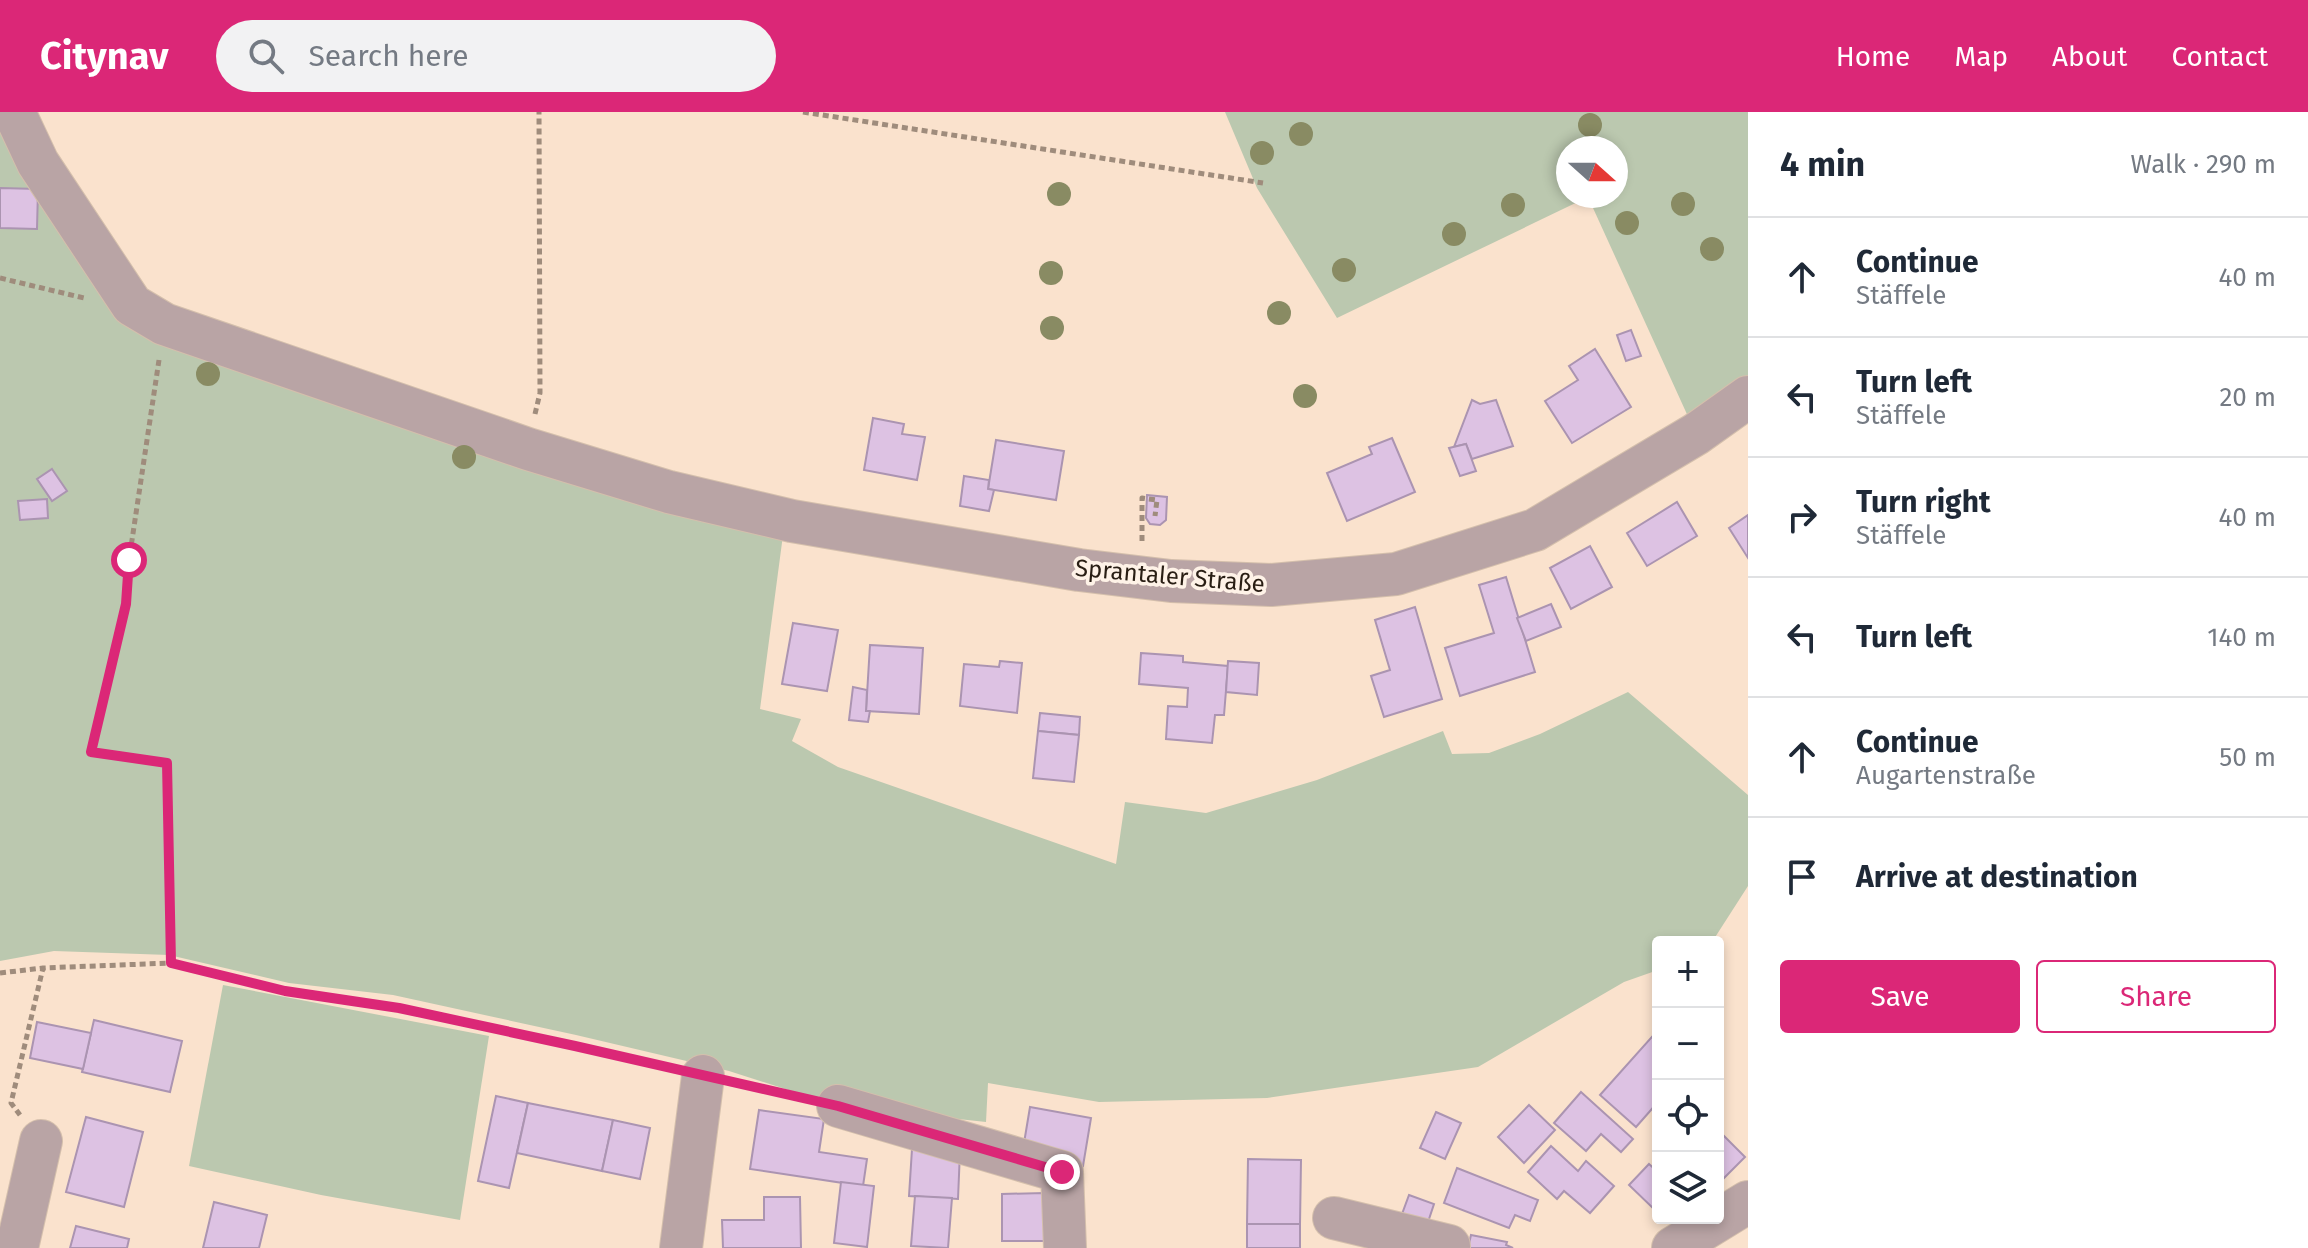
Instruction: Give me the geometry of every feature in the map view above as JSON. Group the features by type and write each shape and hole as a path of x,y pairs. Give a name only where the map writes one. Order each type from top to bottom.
{"street":[{"path":"14,112 38,163 148,315"},
{"name":"Sprantaler Straße","path":"148,315 528,449 669,492 792,521 948,549 1171,581 1271,585 1396,574 1535,530 1696,434 1748,397"},
{"path":"681,1248 703,1076"},
{"path":"838,1106 1062,1172 1065,1248"},
{"path":"17,1248 41,1141"},
{"path":"1677,1247 1748,1202"},
{"path":"1334,1218 1449,1248"}],"path":[{"path":"528,449 540,393 539,112"},
{"path":"803,112 1263,183"},
{"path":"0,278 148,315 126,604 91,752 167,763 171,963"},
{"path":"1141,525 1142,498 1157,500 1155,516"},
{"path":"0,973 43,968 171,963 285,991 399,1008 838,1106"},
{"path":"41,1141 11,1103 43,968"}],"green space":[{"path":"0,112 56,174 143,288 175,311 783,535 760,709 801,719 792,741 838,767 1116,864 1125,802 1206,813 1317,780 1443,731 1452,754 1489,753 1540,734 1628,692 1748,795 1748,886 1716,936 1652,936 1652,972 1624,982 1478,1067 1267,1098 1099,1102 988,1083 986,1122 838,1106 729,1071 576,1035 393,995 289,983 169,955 54,951 0,961"},
{"path":"1225,112 1748,112 1748,397 1696,434 1593,208 1628,208 1628,136 1556,136 1556,208 1565,208 1337,318 1257,188"},
{"path":"223,985 489,1036 460,1220 321,1195 189,1166"}],"building":[{"path":"0,188 38,189 37,229 0,228"},
{"path":"1631,330 1641,356 1626,361 1617,335"},
{"path":"1595,349 1631,407 1572,443 1545,401 1578,380 1569,366"},
{"path":"1472,400 1480,404 1496,400 1513,446 1472,459 1466,444 1454,447"},
{"path":"873,418 904,424 902,434 925,437 917,480 864,470"},
{"path":"1392,438 1415,492 1347,521 1327,473 1372,454 1369,447"},
{"path":"996,440 1064,451 1056,500 988,489"},
{"path":"1466,444 1476,471 1460,476 1449,448"},
{"path":"52,469 67,491 52,501 37,479"},
{"path":"964,476 989,480 988,489 994,490 989,511 960,506"},
{"path":"1147,495 1167,497 1166,520 1160,525 1150,524 1146,518"},
{"path":"47,499 48,518 20,520 18,501"},
{"path":"1677,502 1697,536 1647,566 1627,533"},
{"path":"1748,515 1748,558 1729,528"},
{"path":"1590,546 1612,587 1571,609 1550,568"},
{"path":"1506,577 1535,672 1460,696 1445,648 1494,633 1479,585"},
{"path":"1551,604 1561,627 1526,641 1517,618"},
{"path":"1415,607 1442,699 1384,717 1371,676 1390,670 1375,620"},
{"path":"793,623 838,630 827,691 782,684"},
{"path":"870,645 923,648 919,714 866,711"},
{"path":"1141,653 1183,656 1183,662 1228,666 1224,715 1215,715 1212,743 1166,739 1168,706 1187,707 1188,688 1139,684"},
{"path":"1000,661 1022,663 1017,713 960,706 964,664 999,667"},
{"path":"1228,661 1259,663 1257,695 1226,692"},
{"path":"853,687 867,690 868,722 849,720"},
{"path":"1040,713 1080,717 1079,735 1038,731"},
{"path":"1038,731 1079,735 1074,782 1033,778"},
{"path":"94,1020 182,1041 170,1092 82,1072"},
{"path":"37,1022 91,1033 83,1069 30,1058"},
{"path":"1652,1037 1652,1109 1636,1127 1600,1095"},
{"path":"1581,1092 1633,1139 1621,1152 1601,1134 1586,1151 1554,1123"},
{"path":"496,1096 528,1103 509,1188 478,1181"},
{"path":"528,1103 613,1120 602,1171 517,1153"},
{"path":"1529,1105 1555,1130 1524,1163 1498,1137"},
{"path":"1030,1107 1091,1118 1083,1166 1022,1155"},
{"path":"759,1110 824,1119 819,1152 867,1159 863,1186 750,1169"},
{"path":"1436,1112 1461,1123 1445,1159 1420,1148"},
{"path":"86,1117 143,1132 124,1207 66,1192"},
{"path":"613,1120 650,1128 640,1179 602,1171"},
{"path":"1724,1136 1745,1157 1724,1178"},
{"path":"1551,1146 1578,1171 1586,1161 1614,1186 1590,1213 1564,1191 1557,1199 1528,1172"},
{"path":"912,1149 960,1151 958,1199 909,1196"},
{"path":"1248,1159 1301,1160 1300,1224 1247,1224"},
{"path":"1649,1164 1652,1167 1652,1207 1629,1185"},
{"path":"1457,1168 1538,1200 1530,1221 1515,1215 1509,1228 1444,1203"},
{"path":"841,1182 874,1186 867,1247 834,1243"},
{"path":"1044,1193 1045,1241 1002,1241 1002,1194"},
{"path":"1409,1195 1434,1204 1424,1234 1398,1225"},
{"path":"915,1196 952,1198 948,1248 911,1246"},
{"path":"764,1197 800,1197 801,1248 723,1248 722,1220 764,1220"},
{"path":"214,1202 267,1215 259,1248 203,1248"},
{"path":"1247,1224 1300,1224 1300,1248 1247,1248"},
{"path":"76,1226 129,1239 127,1248 70,1248"},
{"path":"1471,1235 1507,1242 1506,1245 1513,1248 1468,1248"}],"route":[{"path":"129,560 126,604 91,752 167,763 171,963 285,991 399,1008 838,1106 1062,1172"}]}
